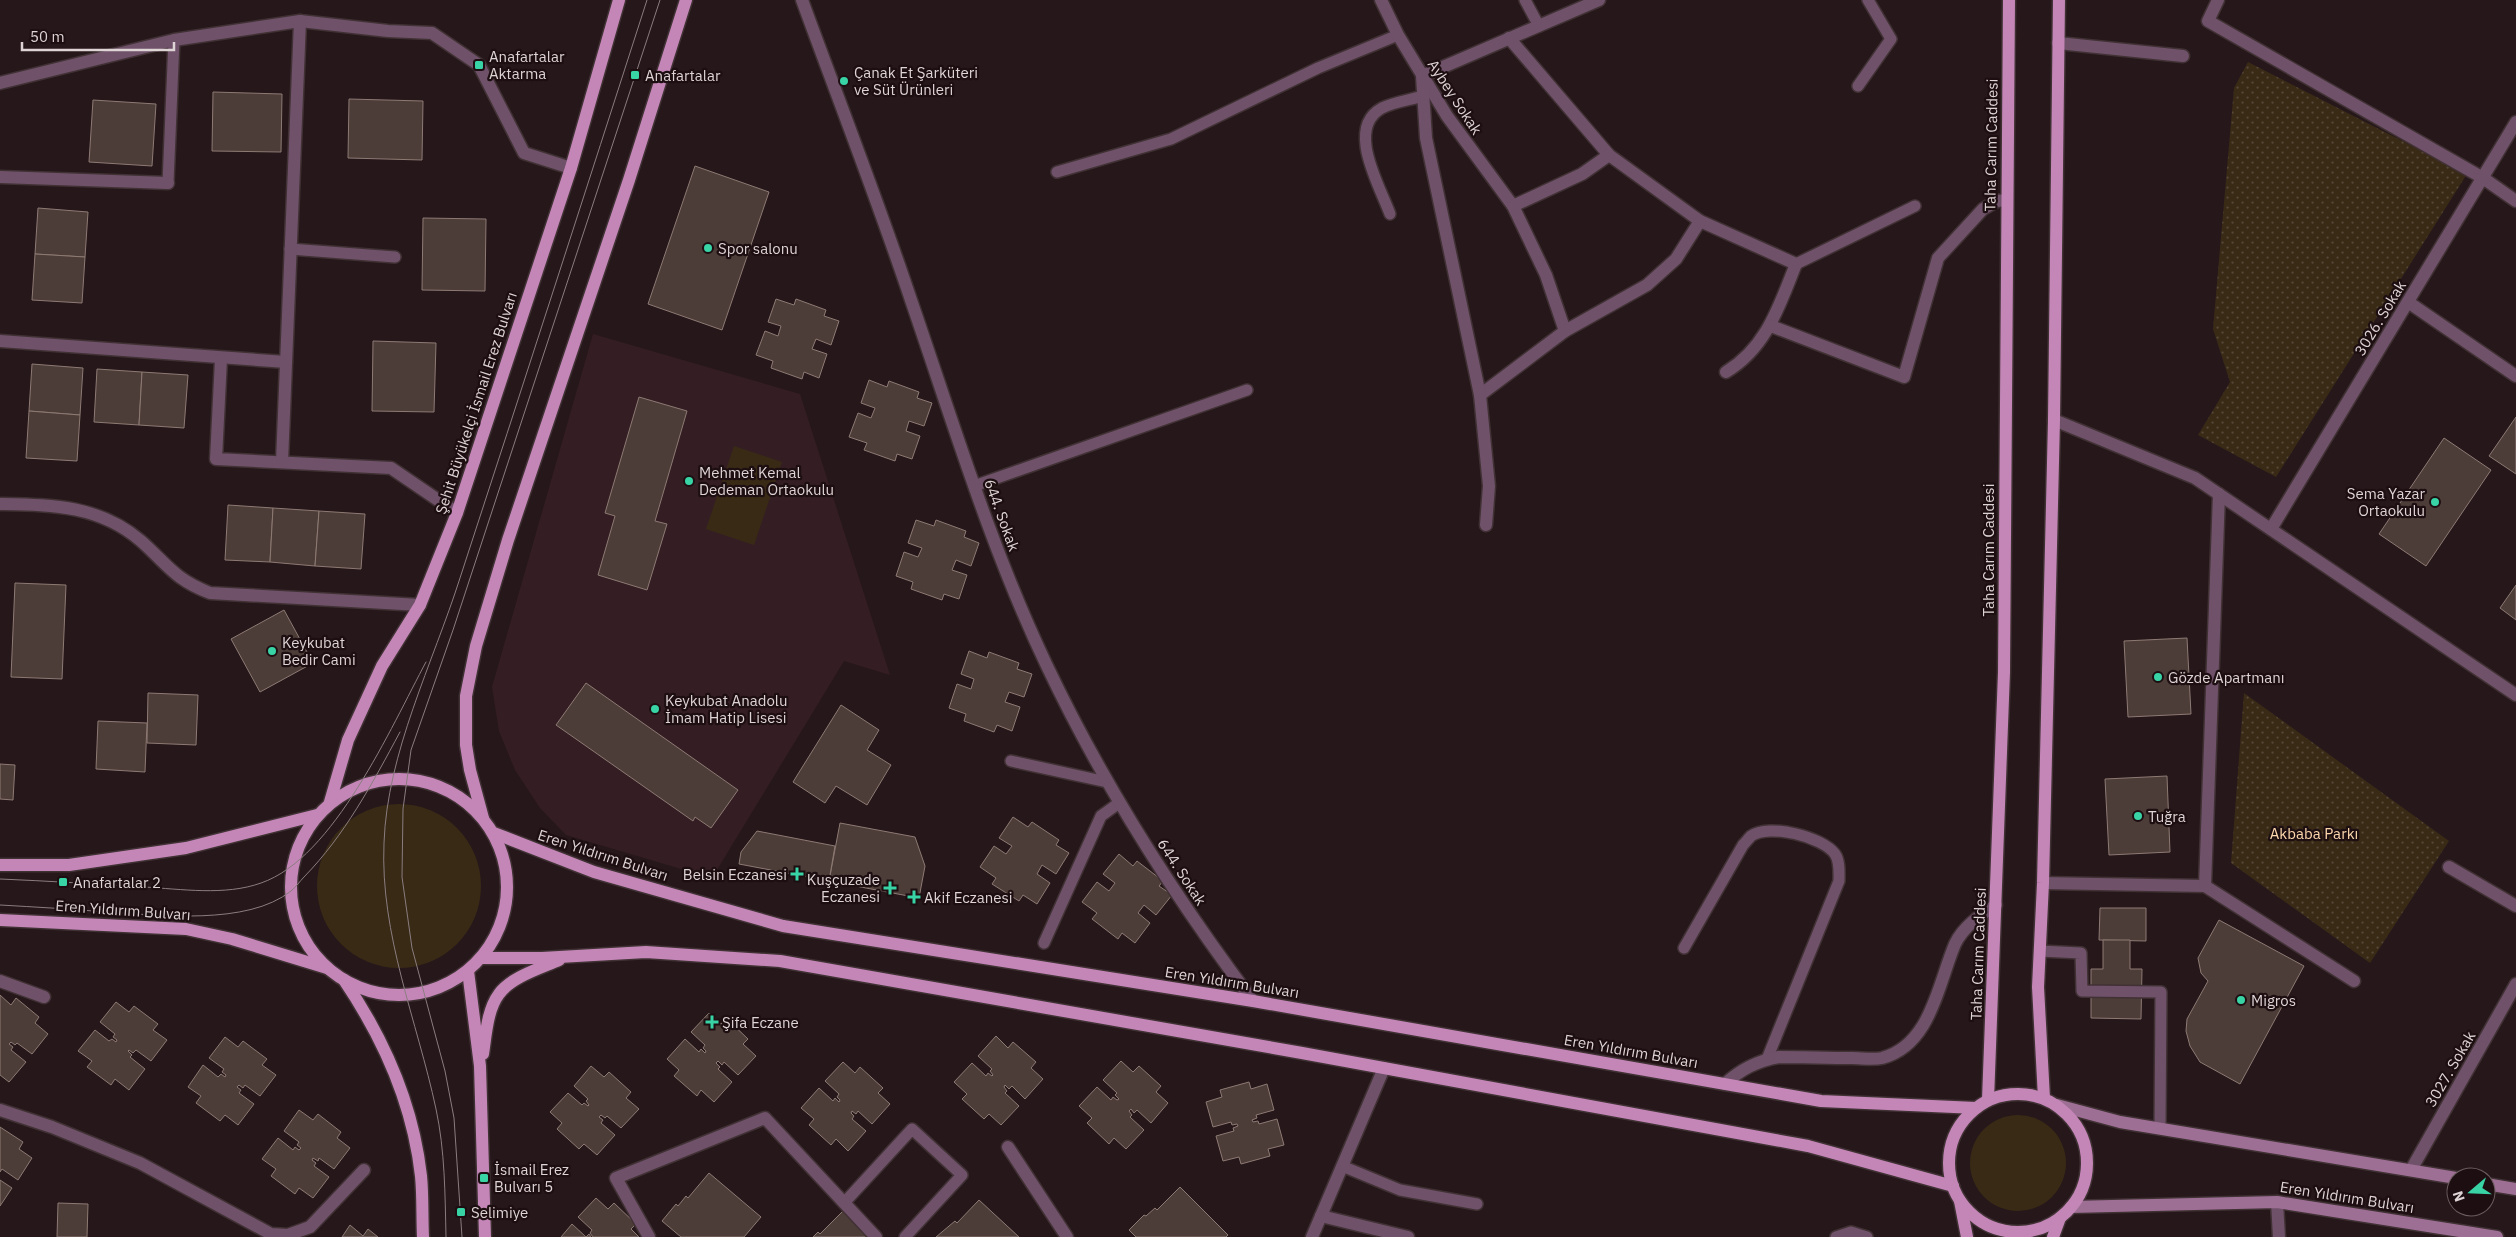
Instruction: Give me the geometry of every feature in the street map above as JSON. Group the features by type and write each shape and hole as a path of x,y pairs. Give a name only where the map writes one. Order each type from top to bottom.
{"main road":[{"name":"Şehit Büyükelçi İsmail Erez Bulvarı","path":"330,802 348,740 382,666 420,605 457,513 570,168 619,0"},
{"path":"483,818 470,770 465,720 466,696 476,646 496,575 626,190 686,0"},
{"name":"Taha Carım Caddesi","path":"1988,1100 2004,672 2009,0"},
{"path":"2044,1098 2038,987 2043,883 2054,420 2059,0"},
{"path":"420,779 455,793 483,818 494,833 502,850 508,888 501,925 482,958 468,971 435,990 398,996 379,994 344,980 328,969 304,940 297,922 291,891 292,866 306,830 330,802 363,783 375,780 420,779"},
{"path":"0,865 70,865 186,848 317,815"},
{"name":"Eren Yıldırım Bulvarı","path":"494,833 594,872 783,926 1253,1001 1821,1101 1976,1108"},
{"name":"Eren Yıldırım Bulvarı","path":"0,920 186,929 280,953 328,969"},
{"path":"482,958 646,952 780,961 1384,1068 1808,1146 1953,1186"},
{"path":"480,1066 491,1011 499,993 512,982 569,955"},
{"path":"468,971 480,1066 485,1237"},
{"path":"344,980 379,1037 404,1099 421,1178 423,1237"},
{"path":"1959,1199 1979,1220 2006,1231 2035,1230 2060,1218 2071,1208 2085,1182 2086,1154 2077,1126 2057,1105 2044,1098 2016,1093 1988,1100 1976,1108 1957,1130 1952,1143 1950,1172 1953,1186 1959,1199 1967,1237"},
{"path":"2053,1237 2060,1218"}],"street":[{"name":"644. Sokak","path":"802,0 906,286 999,555 1047,666 1119,803 1176,894 1253,1001"},
{"name":"Aybey Sokak","path":"1381,0 1398,36 1422,76 1473,154 1513,206 1546,275 1565,331"},
{"path":"1486,525 1489,486 1480,395 1426,138 1422,76 1599,0"},
{"path":"2218,0 2208,21 2483,178 2516,201"},
{"path":"0,83 174,40 300,21 388,31 432,33 479,65 524,153 570,168"},
{"path":"282,462 300,21"},
{"path":"1509,38 1609,156 1700,221 1796,264 1771,326 1749,355 1726,372"},
{"path":"2058,43 2183,56"},
{"name":"3026. Sokak","path":"2272,530 2516,122"},
{"path":"1513,206 1582,174 1609,156"},
{"path":"0,177 168,182"},
{"path":"1771,326 1904,377 1938,258 1983,209 1997,201 2007,200"},
{"path":"1480,395 1565,331 1647,285 1676,258 1700,221"},
{"path":"2408,302 2516,376"},
{"path":"0,341 221,359 286,362"},
{"path":"221,359 216,459 391,468 457,513"},
{"path":"2054,420 2195,478 2516,695"},
{"path":"2205,886 2219,494"},
{"path":"0,504 58,505 104,517 131,532 179,578 210,594 420,605"},
{"path":"2449,867 2516,906"},
{"path":"2043,883 2205,886 2354,981"},
{"path":"1725,1084 1744,1069 1767,1059 1779,1057 1880,1059 1903,1048 1919,1031 1934,1004 1955,944 1962,933 1977,918 1996,905"},
{"path":"0,981 44,997"},
{"name":"3027. Sokak","path":"2411,1170 2516,984"},
{"path":"1312,1237 1384,1068"},
{"path":"2057,1105 2120,1122 2446,1176"},
{"path":"0,1110 52,1127 140,1163 183,1184 264,1234 288,1235 310,1226 364,1170"},
{"path":"649,1237 616,1178 765,1118 876,1237"},
{"path":"1008,1148 1067,1237"},
{"path":"2496,1186 2516,1189"},
{"path":"2277,1202 2279,1237"},
{"name":"Eren Yıldırım Bulvarı","path":"2071,1208 2277,1202 2497,1237"},
{"path":"1321,1216 1408,1237"}],"lane":[{"path":"1525,0 1539,26"},
{"path":"1858,86 1891,39 1868,0"},
{"path":"1057,172 1170,139 1318,68 1398,36"},
{"path":"168,182 174,40"},
{"path":"1390,214 1365,146 1364,132 1371,118 1383,108 1423,96"},
{"path":"1796,264 1915,206"},
{"path":"290,249 395,257"},
{"path":"974,486 1247,390"},
{"path":"1011,761 1107,782"},
{"path":"1044,943 1101,816 1119,803"},
{"path":"1684,948 1743,845 1752,836 1761,832 1795,834 1829,847 1837,856 1839,881 1767,1059"},
{"path":"2040,951 2080,952 2082,991 2161,992 2160,1128"},
{"path":"844,1203 912,1129 962,1175 905,1237"},
{"path":"1342,1166 1400,1190 1477,1204"},
{"path":"1836,1237 1851,1232 1867,1237"}],"shaded area":[{"path":"593,334 800,394 890,675 844,661 712,878 566,835 540,808 515,770 499,731 492,687"}],"green space":[{"path":"2248,62 2467,174 2276,477 2198,435 2230,382 2213,329 2234,88"},
{"path":"734,446 782,462 754,545 706,529"},
{"name":"Akbaba Parkı","path":"2244,693 2449,841 2370,963 2231,863"},
{"path":"407,804 423,807 438,813 463,834 472,847 478,862 481,886 480,902 472,925 451,950 438,959 423,965 391,968 375,965 360,959 335,938 326,925 320,910 317,878 320,862 326,847 347,822 360,813 375,807"},
{"path":"2018,1115 2036,1119 2052,1129 2062,1145 2066,1163 2062,1181 2052,1197 2036,1207 2018,1211 2000,1207 1984,1197 1974,1181 1970,1163 1974,1145 1984,1129 2000,1119"}],"building":[{"path":"213,92 282,94 281,152 212,151"},
{"path":"349,99 423,101 422,160 348,158"},
{"path":"93,100 156,104 152,166 89,162"},
{"name":"Spor salonu","path":"695,166 769,192 722,330 648,304"},
{"path":"38,208 88,212 85,257 35,254"},
{"path":"423,218 486,219 485,291 422,290"},
{"path":"35,254 85,257 82,303 32,300"},
{"path":"776,299 794,305 796,299 826,310 824,316 839,321 831,345 816,339 812,349 827,354 819,378 804,372 802,379 771,368 773,361 756,355 765,331 778,336 781,326 768,322"},
{"path":"373,341 436,343 434,412 372,411"},
{"path":"32,364 83,368 80,415 29,411"},
{"path":"97,369 142,372 139,425 94,422"},
{"path":"142,372 188,375 184,428 139,425"},
{"path":"869,380 887,387 889,381 919,392 917,398 932,403 924,426 909,421 906,431 920,436 912,459 897,454 895,461 864,450 867,443 849,437 858,413 871,418 875,408 861,403"},
{"path":"639,397 687,411 655,521 667,524 647,590 598,575 615,516 605,513"},
{"path":"29,411 80,415 77,461 26,458"},
{"path":"2516,417 2516,474 2489,456"},
{"name":"Sema Yazar Ortaokulu","path":"2444,438 2491,470 2426,566 2379,534"},
{"path":"228,505 273,508 270,562 225,560"},
{"path":"273,508 319,511 315,566 270,562"},
{"path":"319,511 365,514 361,569 315,566"},
{"path":"916,520 934,526 936,520 966,531 964,537 979,543 971,566 956,560 952,570 967,575 959,599 944,594 942,600 911,589 913,582 896,576 904,552 918,557 922,548 908,543"},
{"path":"15,583 66,585 62,679 11,677"},
{"path":"2516,585 2516,620 2500,608"},
{"name":"Keykubat Bedir Cami","path":"284,610 313,663 260,692 231,639"},
{"name":"Gözde Apartmanı","path":"2187,638 2191,714 2128,717 2124,641"},
{"path":"969,651 987,658 989,652 1019,663 1017,669 1032,674 1024,697 1009,692 1005,702 1020,707 1012,731 997,725 994,732 964,721 966,714 949,708 957,684 971,689 974,679 961,674"},
{"path":"586,683 738,790 711,828 695,817 693,821 556,725"},
{"path":"148,693 198,695 196,745 147,743"},
{"path":"841,705 879,730 867,750 891,765 867,805 836,786 825,803 793,782"},
{"path":"98,721 147,723 145,772 96,769"},
{"path":"0,764 15,765 13,800 0,799"},
{"name":"Tuğra","path":"2167,776 2170,852 2109,855 2105,779"},
{"path":"1013,817 1028,827 1032,822 1059,840 1056,845 1069,853 1056,874 1042,865 1037,874 1050,883 1037,904 1023,895 1019,901 992,884 996,878 980,867 994,846 1006,854 1012,846 999,838"},
{"path":"840,823 915,837 925,866 919,898 829,881"},
{"path":"757,831 835,846 829,881 739,864 741,852"},
{"path":"1119,854 1133,866 1137,861 1163,881 1159,886 1172,895 1156,915 1144,905 1138,913 1150,923 1135,943 1122,933 1118,939 1092,919 1097,913 1082,902 1097,882 1109,891 1115,883 1103,874"},
{"path":"2100,908 2146,908 2146,941 2099,940"},
{"name":"Migros","path":"2219,920 2304,966 2240,1084 2200,1062 2190,1046 2186,1031 2187,1019 2208,981 2201,973 2198,958"},
{"path":"2103,940 2130,940 2130,969 2142,969 2141,1019 2091,1018 2091,969 2103,969"},
{"path":"0,995 11,1005 16,998 39,1017 35,1023 48,1034 32,1054 17,1043 15,1045 11,1042 9,1044 13,1047 11,1050 26,1062 9,1082 0,1075"},
{"path":"116,1002 129,1012 134,1006 158,1024 153,1030 167,1040 151,1061 136,1050 133,1053 128,1051 132,1055 130,1057 145,1069 129,1090 115,1079 111,1085 87,1067 92,1061 78,1051 95,1030 109,1041 112,1039 116,1042 117,1040 113,1037 115,1034 100,1022"},
{"path":"709,1013 721,1024 726,1018 748,1039 743,1044 756,1056 738,1075 724,1062 722,1065 718,1061 716,1063 720,1067 718,1069 732,1082 714,1102 701,1090 697,1096 674,1076 679,1070 667,1059 685,1039 699,1052 701,1049 705,1053 706,1051 703,1048 705,1045 691,1032"},
{"path":"996,1036 1008,1048 1013,1042 1036,1062 1031,1068 1043,1079 1025,1099 1012,1086 1009,1089 1005,1085 1004,1087 1007,1091 1005,1093 1019,1106 1001,1125 989,1114 984,1119 962,1099 967,1094 954,1082 972,1063 986,1076 988,1073 993,1075 990,1071 992,1069 978,1056"},
{"path":"225,1037 238,1047 243,1041 267,1059 262,1065 276,1075 260,1096 245,1085 243,1088 239,1085 237,1087 241,1090 239,1093 254,1104 238,1125 225,1115 220,1121 196,1103 201,1096 188,1087 203,1065 218,1077 221,1074 225,1077 226,1075 222,1072 224,1069 209,1058"},
{"path":"1121,1061 1133,1072 1139,1066 1161,1086 1156,1092 1168,1103 1151,1123 1137,1110 1134,1113 1131,1109 1129,1111 1132,1115 1130,1117 1144,1130 1126,1149 1114,1138 1109,1144 1087,1123 1092,1118 1079,1106 1097,1087 1111,1100 1113,1097 1117,1100 1119,1099 1115,1095 1117,1093 1103,1080"},
{"path":"843,1062 855,1073 860,1067 883,1088 878,1093 890,1104 872,1124 858,1111 856,1114 852,1111 851,1113 854,1116 852,1119 866,1131 848,1151 836,1139 831,1145 809,1125 814,1119 801,1108 819,1088 833,1101 835,1098 839,1102 840,1100 837,1097 839,1094 825,1081"},
{"path":"591,1066 604,1077 609,1072 631,1092 626,1098 639,1109 621,1128 607,1116 605,1118 601,1115 599,1117 603,1120 601,1123 615,1135 597,1155 584,1144 579,1149 557,1129 562,1123 550,1112 568,1093 582,1105 584,1103 589,1105 586,1101 588,1099 574,1086"},
{"path":"1249,1082 1251,1089 1267,1084 1274,1110 1256,1115 1257,1118 1252,1120 1253,1122 1258,1121 1259,1124 1277,1119 1284,1145 1268,1149 1270,1156 1241,1164 1239,1157 1223,1161 1216,1136 1234,1131 1233,1128 1238,1126 1237,1124 1232,1125 1231,1122 1213,1127 1206,1102 1222,1097 1220,1090"},
{"path":"299,1110 313,1120 318,1114 341,1132 337,1138 350,1148 334,1169 319,1158 318,1161 313,1158 312,1160 316,1163 314,1166 329,1177 313,1198 299,1188 295,1194 271,1176 276,1169 262,1159 278,1138 293,1150 295,1147 299,1150 301,1148 297,1145 299,1142 284,1131"},
{"path":"0,1127 23,1142 19,1149 32,1158 18,1180 2,1169 0,1172"},
{"path":"709,1173 761,1217 744,1237 681,1237 662,1221 676,1204 678,1206 686,1196 688,1198"},
{"path":"0,1180 12,1188 0,1206"},
{"path":"1180,1187 1228,1235 1226,1237 1136,1237 1129,1230 1144,1215 1146,1216 1155,1208 1157,1210"},
{"path":"596,1198 608,1209 614,1203 636,1224 631,1229 639,1237 593,1237 590,1233 592,1230 578,1217"},
{"path":"979,1200 1019,1237 936,1237 955,1221 957,1223"},
{"path":"58,1203 88,1204 87,1237 57,1237"},
{"path":"843,1211 868,1237 813,1237 818,1232 820,1234"},
{"path":"572,1224 586,1237 561,1237"},
{"path":"350,1225 363,1236 368,1229 378,1237 342,1237"}],"tram line":[{"path":"446,1237 444,1173 439,1125 428,1076 401,977 388,911 384,877 387,809 402,742 460,578 647,0"},
{"path":"462,1237 454,1118 445,1071 412,948 402,877 403,809 411,750 453,630 660,0"},
{"path":"0,879 203,891 233,889 261,883 288,869 313,847 336,819 358,788 378,754 426,662"},
{"path":"0,905 151,915 202,916 227,914 273,902 293,889 332,844 368,790 400,732"}],"place":[{"name":"Anafartalar Aktarma","path":"479,65"},
{"name":"Anafartalar","path":"635,75"},
{"name":"Çanak Et Şarküteri ve Süt Ürünleri","path":"844,81"},
{"name":"Spor salonu","path":"708,248"},
{"name":"Mehmet Kemal Dedeman Ortaokulu","path":"689,481"},
{"name":"Sema Yazar Ortaokulu","path":"2435,502"},
{"name":"Keykubat Bedir Cami","path":"272,651"},
{"name":"Gözde Apartmanı","path":"2158,677"},
{"name":"Keykubat Anadolu İmam Hatip Lisesi","path":"655,709"},
{"name":"Tuğra","path":"2138,816"},
{"name":"Belsin Eczanesi","path":"797,874"},
{"name":"Anafartalar 2","path":"63,882"},
{"name":"Kuşçuzade Eczanesi","path":"890,888"},
{"name":"Akif Eczanesi","path":"914,897"},
{"name":"Migros","path":"2241,1000"},
{"name":"Şifa Eczane","path":"712,1022"},
{"name":"İsmail Erez Bulvarı 5","path":"484,1178"},
{"name":"Selimiye","path":"461,1212"}]}
